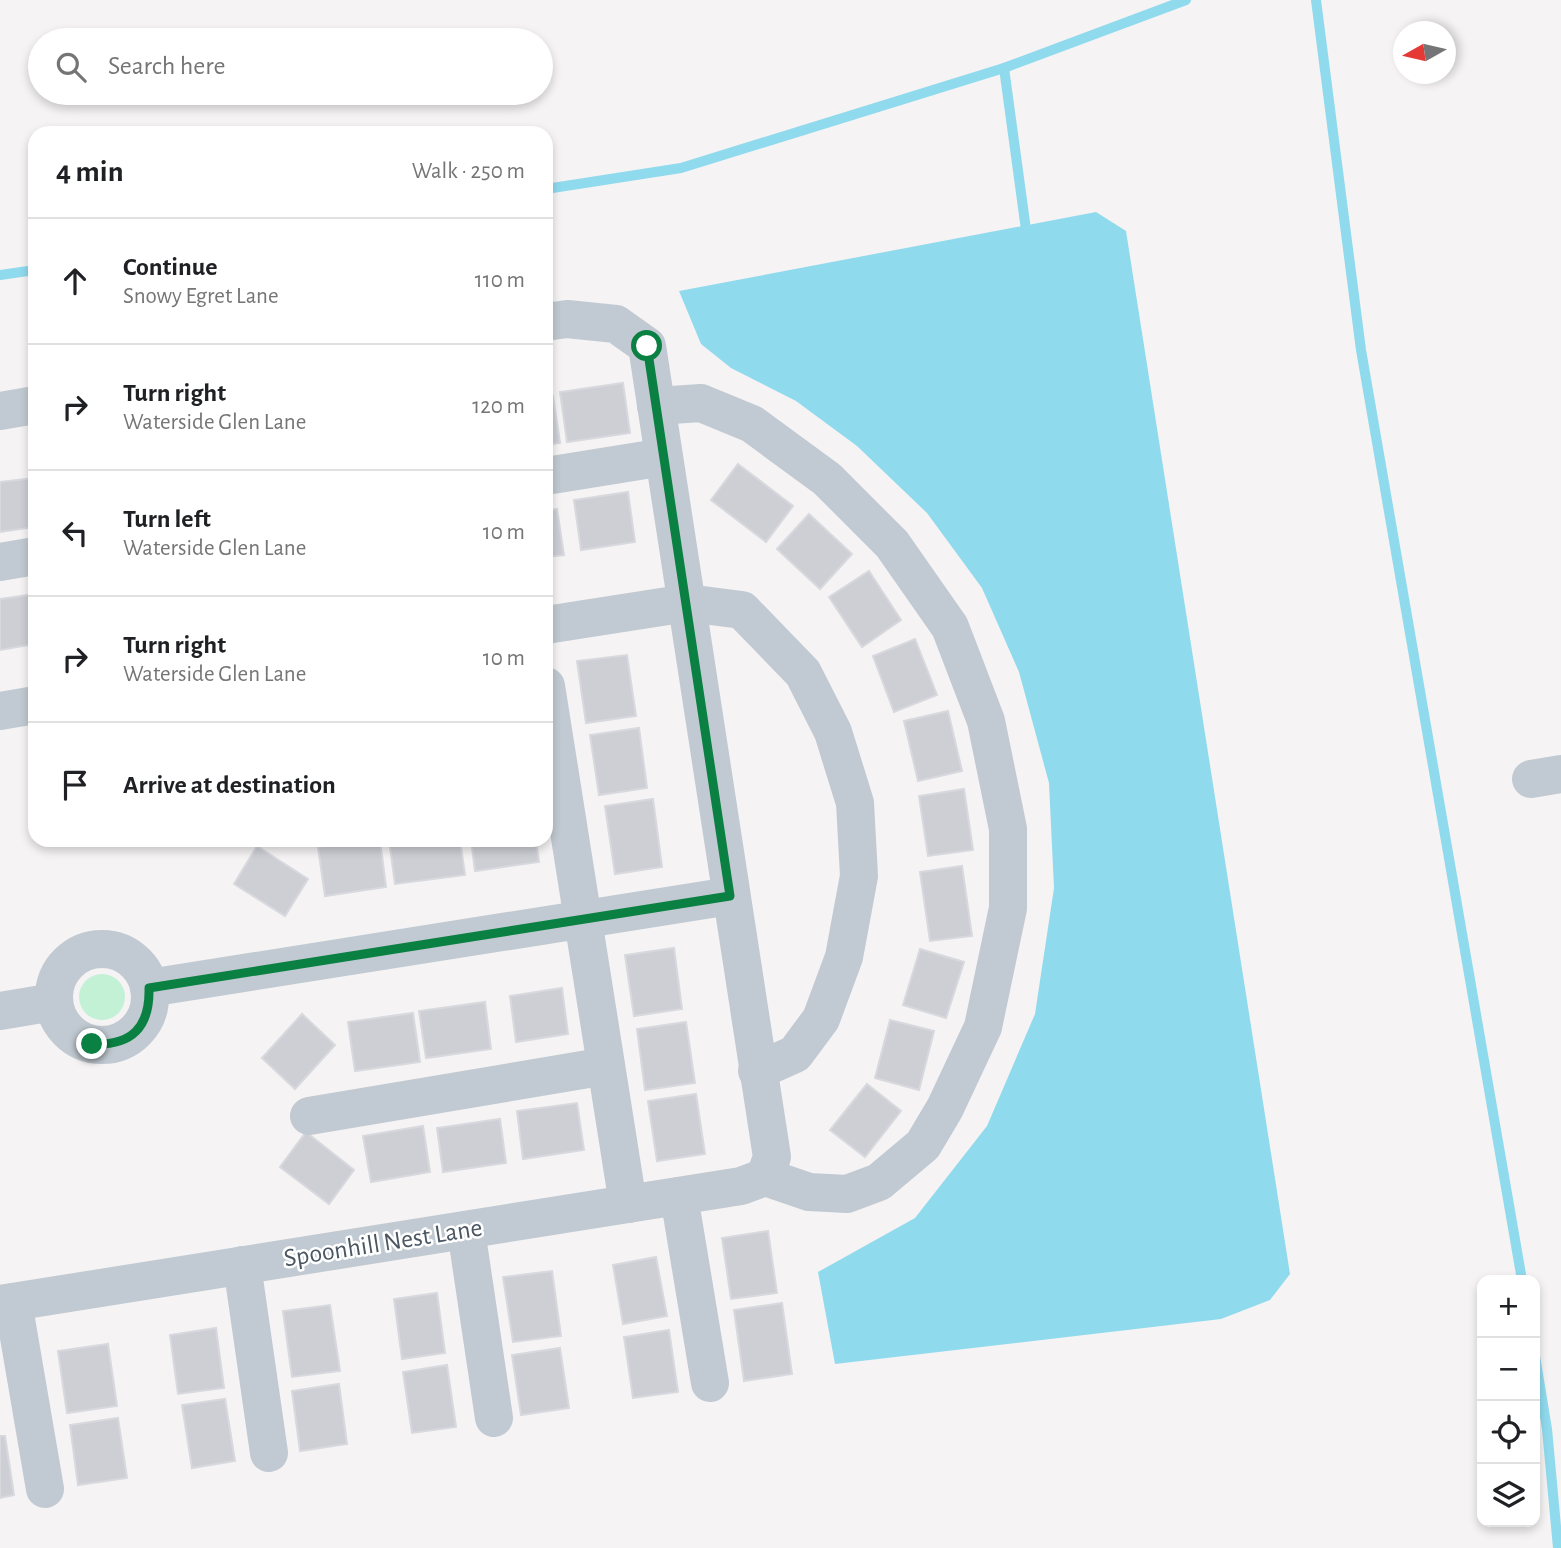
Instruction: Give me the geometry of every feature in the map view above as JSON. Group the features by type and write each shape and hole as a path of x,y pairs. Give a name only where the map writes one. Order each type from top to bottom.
{"street":[{"path":"553,321 567,319 616,324 647,346 656,406 687,603 730,896 772,1157 765,1177 809,1192 847,1194 879,1182 923,1145 946,1108 983,1027 1008,908 1007,829 986,721 950,627 892,544 827,480 752,424 701,403 656,406"},
{"path":"0,411 28,406"},
{"path":"553,475 664,457"},
{"path":"0,562 28,557"},
{"path":"553,624 687,603 742,610 803,673 833,732 855,803 859,876 844,957 821,1019 795,1054 757,1071"},
{"path":"0,711 28,706"},
{"path":"553,776 583,919 628,1204"},
{"path":"149,988 730,896"},
{"path":"106,948 121,952 136,962 149,988 150,1007 143,1023 135,1033 109,1045 82,1041 68,1032 57,1015 54,1002 57,980 63,968 75,956 88,950 106,948"},
{"path":"0,1011 54,1002"},
{"path":"309,1116 606,1066"},
{"name":"Spoonhill Nest Lane","path":"6,1303 741,1186 765,1177"},
{"path":"679,1196 710,1382"},
{"path":"466,1230 494,1419"},
{"path":"242,1265 269,1454"},
{"path":"6,1303 45,1489"}],"green space":[{"path":"102,974 118,981 125,997 118,1013 102,1020 86,1013 79,997 86,981"}],"water":[{"path":"1096,212 1126,231 1290,1274 1270,1300 1221,1319 835,1364 818,1272 915,1218 987,1126 1035,1014 1054,888 1049,783 1019,672 982,588 927,513 857,446 796,401 731,368 701,344 679,291"}],"building":[{"path":"623,383 630,433 567,442 560,392"},
{"path":"553,396 560,443 553,444"},
{"path":"738,464 793,506 766,542 711,500"},
{"path":"28,479 28,528 0,532 0,482"},
{"path":"628,492 635,542 581,550 574,500"},
{"path":"557,509 564,555 553,556 553,510"},
{"path":"809,514 852,554 820,589 777,549"},
{"path":"869,571 901,620 862,647 829,597"},
{"path":"28,595 28,645 0,650 0,599"},
{"path":"915,639 937,695 894,712 873,656"},
{"path":"627,655 636,716 586,723 577,661"},
{"path":"948,711 962,771 918,781 904,721"},
{"path":"639,728 647,788 599,795 590,735"},
{"path":"964,789 973,850 928,856 919,796"},
{"path":"653,799 662,867 615,874 605,806"},
{"path":"256,847 308,879 285,916 234,884"},
{"path":"318,847 381,847 386,887 325,896"},
{"path":"390,847 461,847 465,875 395,884"},
{"path":"472,847 537,847 539,862 475,871"},
{"path":"962,866 972,936 930,941 920,872"},
{"path":"674,948 682,1009 634,1016 625,955"},
{"path":"920,949 964,962 946,1018 903,1005"},
{"path":"562,988 568,1034 516,1042 510,996"},
{"path":"485,1002 491,1049 426,1058 419,1011"},
{"path":"413,1013 420,1062 355,1071 348,1022"},
{"path":"302,1014 335,1045 295,1089 262,1058"},
{"path":"890,1020 934,1031 919,1090 875,1078"},
{"path":"686,1022 695,1083 645,1090 637,1029"},
{"path":"867,1084 901,1111 865,1157 830,1130"},
{"path":"696,1094 705,1154 657,1161 648,1101"},
{"path":"577,1103 584,1150 523,1159 517,1111"},
{"path":"500,1119 506,1163 443,1172 437,1128"},
{"path":"423,1126 430,1172 371,1182 363,1136"},
{"path":"306,1132 354,1170 329,1204 280,1167"},
{"path":"768,1231 777,1293 731,1299 722,1238"},
{"path":"656,1257 667,1316 623,1324 613,1265"},
{"path":"552,1271 561,1336 513,1342 503,1277"},
{"path":"437,1293 445,1353 402,1359 394,1299"},
{"path":"782,1303 792,1374 744,1381 734,1310"},
{"path":"330,1305 340,1371 292,1377 283,1311"},
{"path":"216,1328 224,1388 178,1394 170,1335"},
{"path":"669,1330 678,1392 633,1398 624,1337"},
{"path":"108,1344 117,1406 67,1413 58,1351"},
{"path":"560,1348 569,1408 521,1415 512,1355"},
{"path":"447,1365 456,1427 412,1433 403,1372"},
{"path":"339,1384 347,1444 300,1451 292,1391"},
{"path":"225,1399 235,1461 192,1468 182,1405"},
{"path":"118,1418 127,1478 78,1485 70,1425"},
{"path":"0,1436 5,1436 14,1495 0,1498"}],"waterway":[{"path":"553,188 681,168 1004,68 1186,0"},
{"path":"1316,0 1361,350 1521,1275"},
{"path":"1004,68 1027,237"},
{"path":"0,275 28,271"},
{"path":"1540,1386 1547,1429 1558,1548"}],"route":[{"path":"92,1044 109,1045 135,1033 150,1007 149,988 730,896 647,346"}]}
